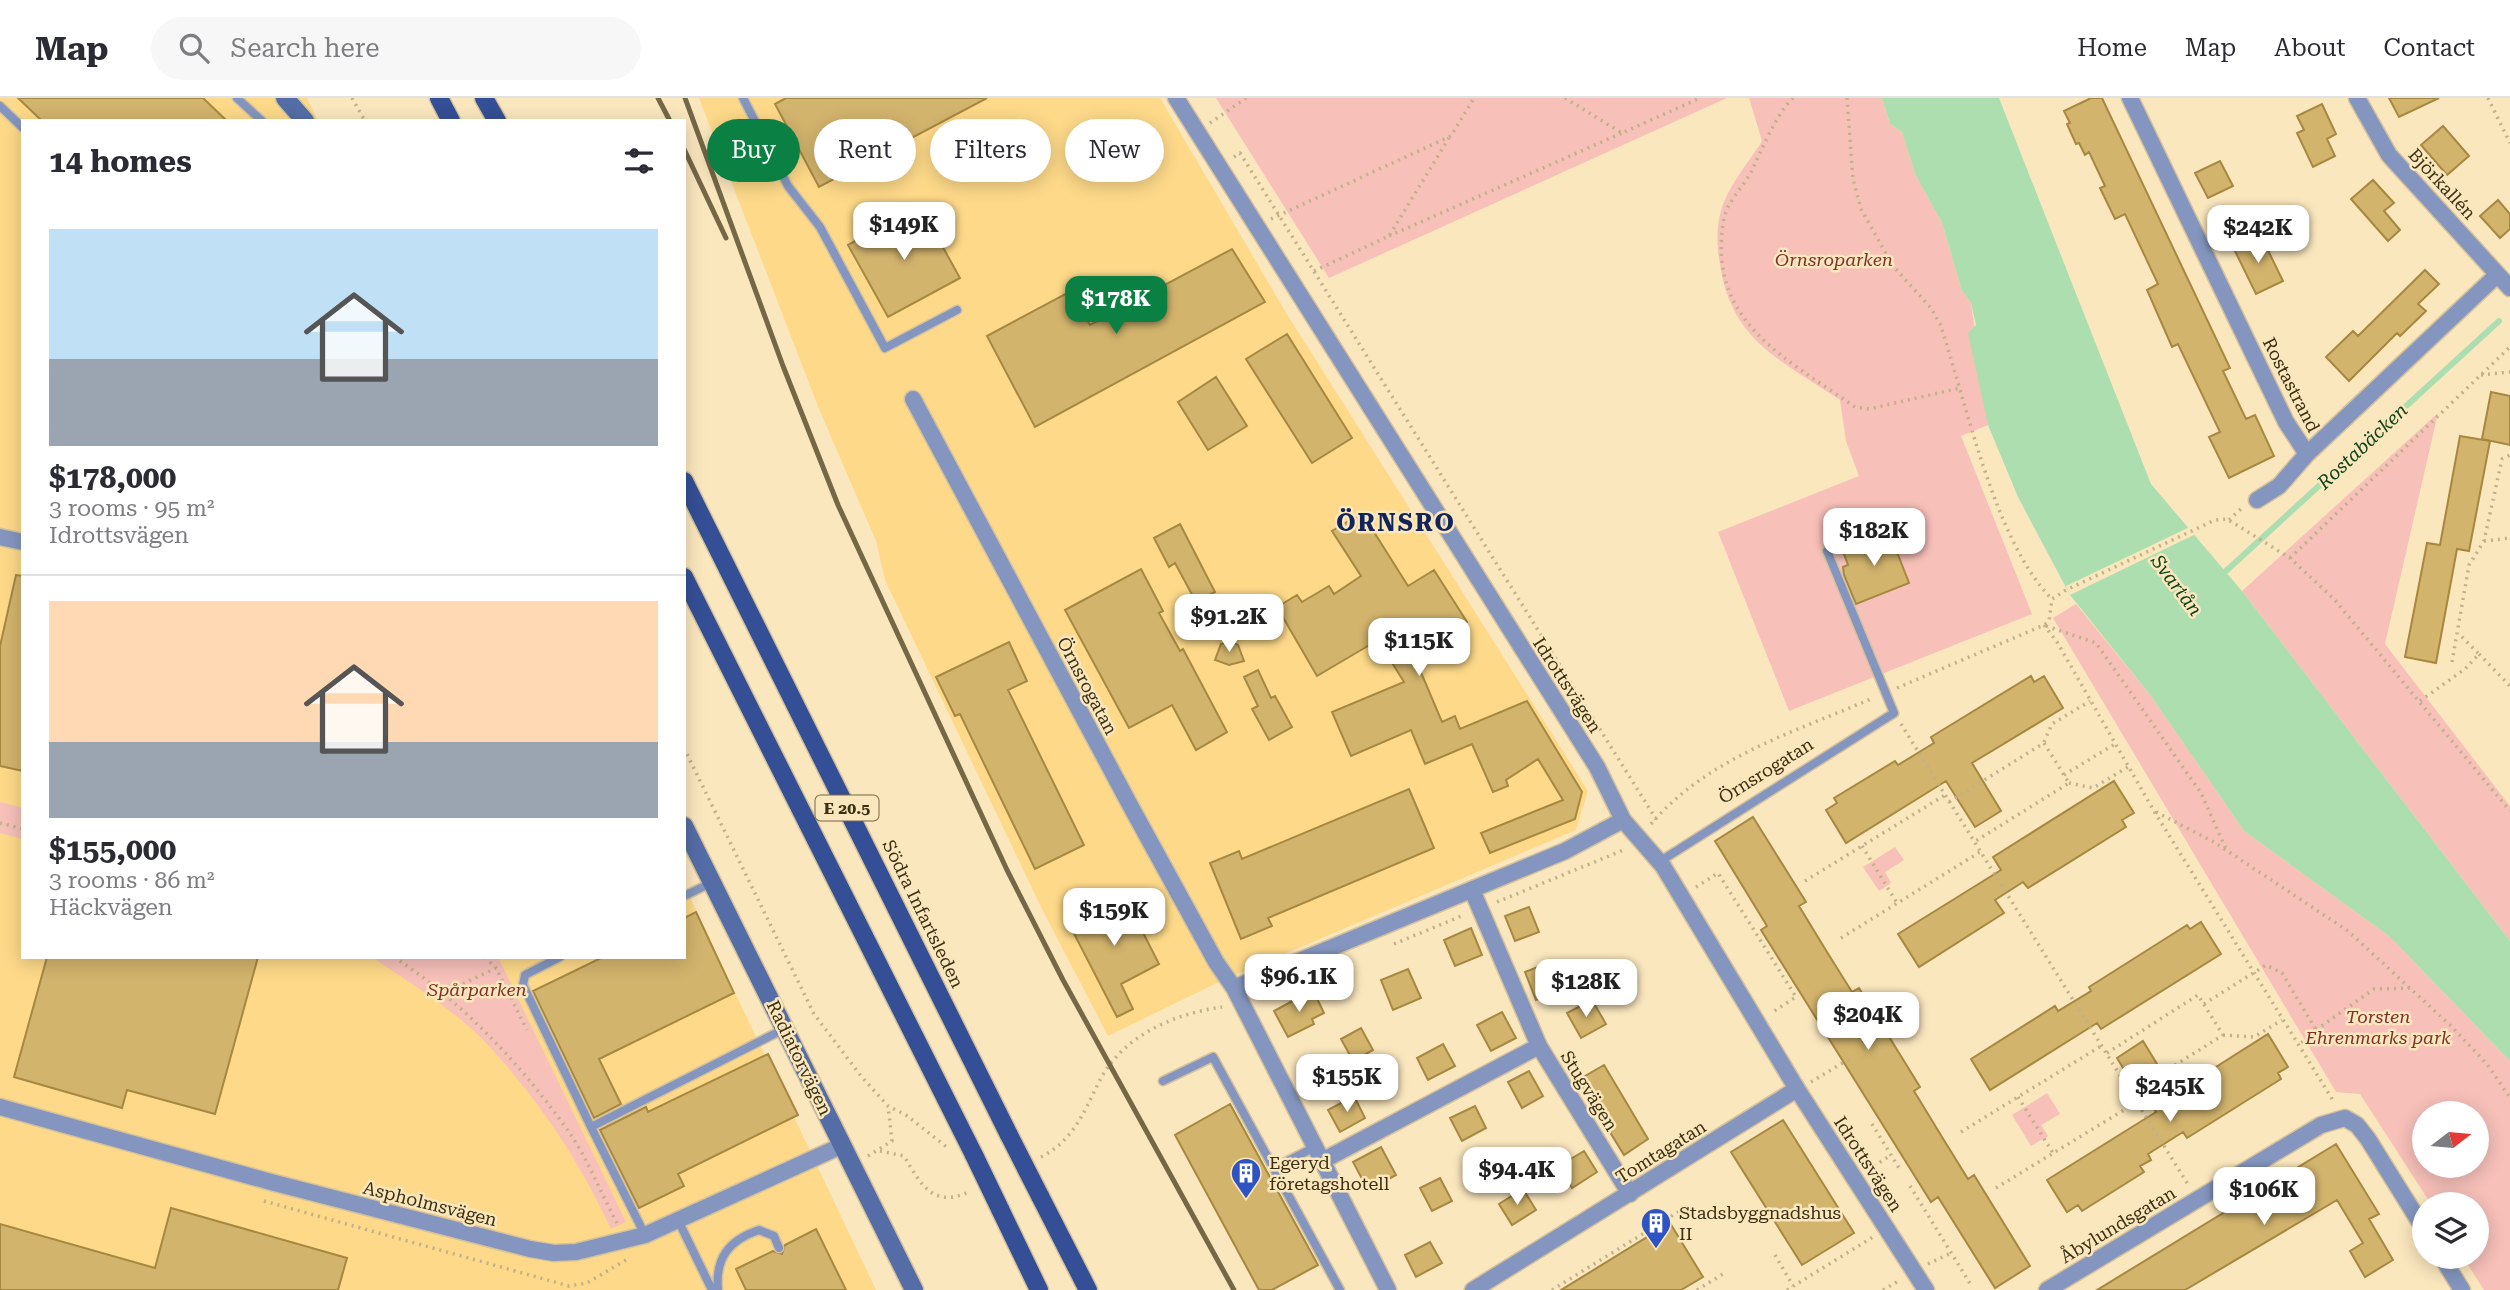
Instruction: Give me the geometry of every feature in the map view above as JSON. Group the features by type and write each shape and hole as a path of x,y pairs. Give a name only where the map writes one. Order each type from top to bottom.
{"main road":[{"path":"439,98 450,119"},
{"path":"484,98 495,119"},
{"name":"Södra Infartsleden","path":"686,485 1088,1290"},
{"name":"E 20.5","path":"686,581 1039,1290"}],"street":[{"path":"285,98 303,119"},
{"name":"Idrottsvägen","path":"1176,98 1597,767 1623,820 1659,862 1681,896 1797,1089 1926,1290"},
{"name":"Rostastrand","path":"2130,98 2286,422 2306,454 2497,275"},
{"name":"Björkallén","path":"2357,98 2389,155 2510,288"},
{"name":"Örnsrogatan","path":"913,399 1136,817 1216,962 1234,988 1319,1154"},
{"path":"2257,500 2279,486 2306,454"},
{"path":"0,537 21,542"},
{"path":"1234,988 1472,890 1596,836 1623,820"},
{"name":"Radiatorvägen","path":"686,830 914,1290"},
{"name":"Stugvägen","path":"1472,890 1539,1046 1630,1194"},
{"path":"1388,1290 1319,1154 1539,1046"},
{"name":"Tomtagatan","path":"1473,1290 1797,1089"},
{"name":"Aspholmsvägen","path":"0,1107 271,1182 554,1253 576,1252 645,1234 841,1146"},
{"path":"2345,1118 2357,1125 2368,1139 2412,1210"},
{"name":"Åbylundsgatan","path":"2048,1290 2321,1125 2345,1118"},
{"path":"2449,1269 2462,1290"}],"lane":[{"path":"237,98 260,119"},
{"path":"743,98 788,186 820,227 885,348 957,310"},
{"path":"0,106 21,126"},
{"path":"1879,529 1827,551 1894,713"},
{"name":"Örnsrogatan","path":"1659,862 1894,713"},
{"path":"686,895 713,882"},
{"path":"556,959 525,975 523,985 645,1234"},
{"path":"591,1127 784,1028"},
{"path":"1163,1080 1213,1056 1340,1290"},
{"path":"1273,1168 1319,1154"},
{"path":"678,1220 712,1290"},
{"path":"718,1290 717,1277 722,1258 729,1246 743,1235 759,1230 774,1236 779,1248"}],"path":[{"path":"352,98 364,119"},
{"path":"1198,133 1246,98"},
{"path":"1389,236 1474,98"},
{"path":"1564,98 1622,132"},
{"path":"1293,284 1313,271 1389,236 1700,98"},
{"path":"1793,98 1724,219 1723,254 1733,302 1756,334 1779,356 1855,407 1869,409 1961,388"},
{"path":"1847,98 1853,179 1861,209 1887,257 1911,290 1931,308 1940,324 1984,468 2007,526 2035,582 2052,599"},
{"path":"2488,98 2510,143"},
{"path":"1256,226 1451,136"},
{"path":"1218,165 1240,153 1656,818"},
{"path":"2290,558 2510,347"},
{"path":"2479,375 2494,371 2510,372"},
{"path":"2452,662 2469,565 2484,541 2502,459 2510,455"},
{"path":"2052,599 2211,522 2227,519 2235,521 2290,558 2334,599 2510,811"},
{"path":"2484,541 2510,538"},
{"path":"1393,944 1625,850 1678,794 1717,768 2044,625 2049,621 2052,599"},
{"path":"2044,625 2057,642 2154,811 2345,1118"},
{"path":"2044,625 2096,643 2201,793 2227,851"},
{"path":"2457,632 2510,686"},
{"path":"2420,701 2465,670 2479,654"},
{"path":"1949,802 2044,743 2052,724 2090,701"},
{"path":"1894,713 2197,1200"},
{"path":"2044,743 2069,783"},
{"path":"2064,775 2115,744"},
{"path":"686,752 814,1014 861,1076 888,1106 906,1115 953,1152"},
{"path":"1974,842 2069,783 2093,788 2128,766"},
{"path":"1805,881 1945,795"},
{"path":"2154,811 2227,851 2348,930 2487,1064 2510,1098"},
{"path":"0,823 21,828"},
{"path":"1862,846 1897,903"},
{"path":"1841,938 1980,852"},
{"path":"1681,896 1718,873 1796,997 1758,1021"},
{"path":"397,959 477,1022 568,1129 626,1240"},
{"path":"487,959 496,968 532,1041"},
{"path":"2204,1004 2266,965 2282,973 2316,1030"},
{"path":"443,993 496,968"},
{"path":"2299,1045 2374,989 2411,988"},
{"path":"2106,1053 2198,995 2223,1035"},
{"path":"1048,1153 1076,1127 1100,1080 1127,1044 1139,1036 1206,1009"},
{"path":"2131,1093 2223,1035 2254,1037 2283,1019"},
{"path":"1888,1035 1898,1030"},
{"path":"1961,1132 2101,1046"},
{"path":"1797,1089 1851,1058"},
{"path":"2018,1097 2053,1153"},
{"path":"1996,1188 2137,1102"},
{"path":"888,1106 892,1141 880,1151 905,1156 928,1191 947,1199 957,1197"},
{"path":"1872,1124 1899,1168"},
{"path":"568,1129 574,1126"},
{"path":"1855,1179 1891,1156"},
{"path":"1910,1186 1971,1285"},
{"path":"1552,1290 1683,1209"},
{"path":"1774,1255 1789,1289 1886,1228"},
{"path":"1697,1290 1723,1274"},
{"path":"1883,1290 1909,1274"}],"shaded area":[{"path":"0,98 307,98 317,119 21,119 21,959 686,959 686,889 876,1290 0,1290"},
{"path":"699,98 1160,98 1285,311 1588,791 1576,830 1223,980 1108,1036 1041,907 885,580 876,541 819,409 731,182 800,182 800,119 707,119"}],"green space":[{"path":"1216,98 1727,98 1329,278"},
{"name":"Örnsroparken","path":"1749,98 1882,98 1890,124 1902,132 1915,174 1942,223 1962,291 1971,303 1988,425 1961,436 2032,614 1789,711 1718,532 1859,476 1846,441 1840,400 1762,346 1735,312 1726,290 1718,252 1719,217 1739,174 1762,141"},
{"path":"2438,413 2385,644 2510,806 2510,941 2242,591"},
{"name":"Torsten Ehrenmarks park","path":"2076,604 2151,696 2244,831 2389,936 2510,1061 2510,1290 2484,1290 2471,1269 2489,1269 2489,1192 2423,1192 2414,1178 2489,1178 2489,1101 2412,1101 2412,1175 2360,1094 2336,1092 2053,618"},
{"path":"0,802 21,807 21,838 0,833"},
{"path":"1895,847 1904,860 1885,872 1891,883 1879,891 1863,867"},
{"name":"Spårparken","path":"375,959 499,959 626,1222 611,1229 572,1155 523,1086 474,1031"},
{"path":"2047,1093 2060,1114 2041,1125 2048,1136 2031,1146 2012,1115"}],"water":[{"name":"Svartån","path":"1882,98 1999,98 2151,484 2242,591 2510,941 2510,1061 2389,936 2244,831 2151,696 2070,595 2018,497 1988,425 1968,333 1976,325 1971,303 1962,291 1942,223 1915,174 1902,132 1890,124"}],"pier":[{"path":"2192,526 2198,533 2070,595 2066,586"}],"building":[{"path":"18,98 203,98 225,119 40,119"},
{"path":"786,98 987,98 947,119 930,119 930,128 916,136 916,119 814,119 814,178 800,151 800,119 783,119 775,104"},
{"path":"2091,98 2102,98 2230,368 2223,371 2246,419 2255,415 2274,456 2229,478 2209,437 2220,432 2178,344 2172,347 2147,290 2158,284 2125,214 2115,219 2100,188 2105,186 2089,152 2085,155 2079,143 2076,144 2067,124 2070,123 2064,111"},
{"path":"2389,98 2439,98 2399,117"},
{"path":"2322,104 2336,134 2327,139 2335,156 2313,167 2297,133 2304,130 2297,116"},
{"path":"2443,126 2469,156 2447,175 2421,145"},
{"path":"2220,161 2233,186 2208,198 2195,173"},
{"path":"2373,180 2394,203 2384,211 2400,230 2388,241 2351,199"},
{"path":"2498,200 2510,214 2510,229 2500,238 2480,216"},
{"path":"920,206 960,278 888,317 848,245"},
{"path":"2261,236 2283,281 2256,294 2234,249"},
{"path":"1232,249 1265,302 1035,427 987,336 1071,291 1090,325"},
{"path":"2425,270 2439,284 2418,304 2426,311 2400,336 2397,333 2349,381 2326,357 2353,331 2358,336"},
{"path":"1287,334 1352,438 1312,463 1246,359"},
{"path":"1216,377 1247,426 1208,450 1178,402"},
{"path":"2491,392 2510,396 2510,445 2482,439"},
{"path":"2460,436 2490,441 2469,551 2457,549 2436,663 2405,657 2427,543 2440,545"},
{"path":"1362,513 1408,586 1434,570 1467,622 1414,656 1442,722 1455,716 1460,729 1527,701 1582,792 1575,819 1490,853 1481,833 1563,800 1538,759 1506,780 1508,786 1493,792 1472,744 1425,764 1411,730 1351,756 1332,712 1404,682 1378,640 1317,676 1277,607 1297,595 1302,602 1329,586 1334,594 1361,576 1332,531"},
{"path":"1180,524 1215,592 1196,602 1175,563 1169,567 1154,538"},
{"path":"1888,529 1909,583 1856,604 1844,575 1843,567 1848,565 1843,551"},
{"path":"1141,569 1163,611 1159,613 1180,651 1183,649 1227,732 1196,750 1172,705 1129,728 1065,610"},
{"path":"16,575 21,576 21,771 0,766 0,646"},
{"path":"1230,641 1238,645 1244,661 1229,665 1215,660 1221,644"},
{"path":"1009,642 1027,681 1008,690 1084,845 1035,869 960,714 955,716 936,677"},
{"path":"1258,670 1271,698 1275,696 1292,727 1269,740 1252,709 1258,706 1244,677"},
{"path":"2031,676 2034,682 2044,676 2063,708 1972,763 2001,811 1975,827 1946,781 1846,843 1826,810 1837,803 1834,798 1895,761 1898,765 1934,743 1931,737"},
{"path":"2114,781 2134,813 2122,820 2126,827 2028,888 2023,882 1995,900 2004,913 1919,967 1898,934 2001,870 1993,857"},
{"path":"1409,789 1434,848 1268,918 1272,926 1241,939 1210,863 1239,851 1242,859"},
{"path":"1753,817 1806,902 1799,906 1827,952 1852,992 1859,988 1920,1087 1914,1091 1942,1137 1968,1179 1974,1175 2030,1266 1995,1288 1938,1197 1931,1202 1761,930 1767,926 1715,841"},
{"path":"1123,893 1159,964 1121,984 1133,1009 1117,1017 1068,922"},
{"path":"1529,907 1539,932 1515,941 1505,916"},
{"path":"696,912 734,993 599,1059 621,1104 594,1118 533,991 599,959 686,959 686,917"},
{"path":"2201,922 2221,954 2101,1029 2097,1023 1990,1090 1971,1059 2055,1006 2058,1011 2091,991 2089,987 2187,925 2190,929"},
{"path":"1471,928 1482,955 1455,966 1444,940"},
{"path":"46,959 257,959 215,1114 127,1090 122,1108 14,1077"},
{"path":"1548,963 1560,990 1536,1000 1525,972"},
{"path":"1408,969 1421,998 1393,1010 1381,980"},
{"path":"1313,990 1324,1013 1312,1019 1314,1024 1288,1037 1274,1011"},
{"path":"1592,1000 1606,1024 1581,1038 1567,1013"},
{"path":"1502,1012 1516,1038 1491,1051 1477,1025"},
{"path":"1361,1028 1373,1050 1353,1061 1341,1039"},
{"path":"2268,1034 2288,1067 2278,1073 2281,1079 2187,1138 2183,1132 2148,1154 2151,1160 2140,1166 2144,1172 2082,1211 2078,1205 2067,1212 2047,1180 2156,1112 2153,1107"},
{"path":"2143,1041 2157,1064 2131,1081 2117,1058"},
{"path":"1443,1044 1455,1066 1428,1080 1417,1058"},
{"path":"768,1054 798,1115 678,1174 684,1186 639,1208 600,1130 646,1107 648,1112"},
{"path":"1604,1065 1648,1139 1624,1155 1578,1080"},
{"path":"1529,1071 1543,1096 1522,1108 1508,1082"},
{"path":"1354,1096 1365,1118 1340,1132 1328,1110"},
{"name":"Egeryd företagshotell","path":"1230,1104 1318,1265 1272,1290 1259,1290 1175,1135"},
{"path":"1475,1106 1486,1128 1462,1141 1450,1118"},
{"path":"1783,1120 1854,1233 1802,1265 1731,1152"},
{"path":"2336,1144 2379,1214 2369,1219 2393,1260 2365,1277 2350,1251 2363,1243 2337,1200 2185,1290 2097,1290"},
{"path":"1381,1147 1396,1175 1368,1190 1353,1162"},
{"path":"1584,1151 1597,1172 1572,1188 1559,1166"},
{"path":"1440,1178 1452,1201 1432,1211 1420,1188"},
{"path":"1523,1189 1536,1210 1512,1225 1499,1204"},
{"path":"171,1208 347,1258 338,1290 0,1290 0,1224 155,1268"},
{"name":"Stadsbyggnadshus II","path":"1670,1223 1703,1277 1681,1290 1561,1290"},
{"path":"816,1229 846,1290 746,1290 736,1269 773,1251 782,1254 785,1245"},
{"path":"1430,1242 1442,1263 1416,1277 1405,1255"}],"waterway":[{"name":"Rostabäcken","path":"2226,571 2499,321"}],"railway":[{"path":"658,98 669,119"},
{"path":"685,98 783,366 838,505 1007,870 1063,980 1234,1290"},
{"path":"686,153 726,238"}],"place":[{"name":"Egeryd företagshotell","path":"1246,1200"},
{"name":"Stadsbyggnadshus II","path":"1656,1250"}],"district":[{"name":"ÖRNSRO","path":"1396,523"}]}
